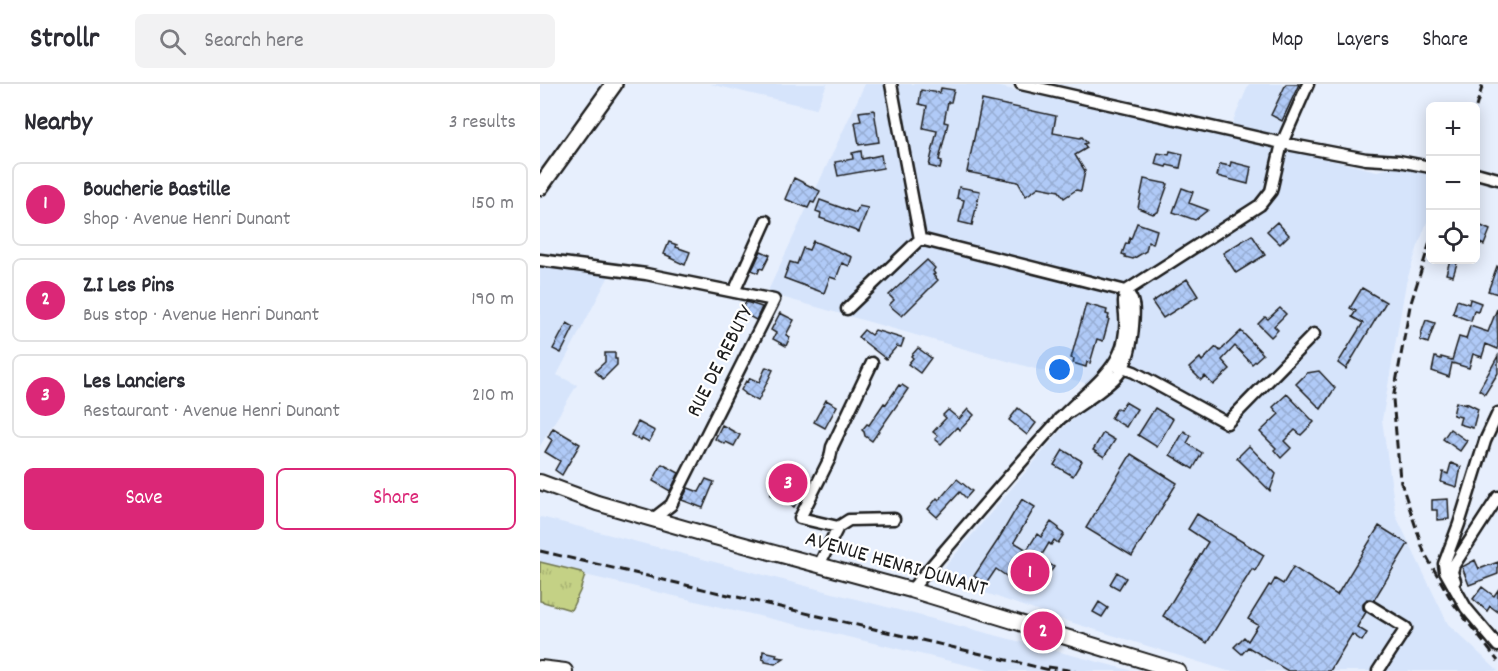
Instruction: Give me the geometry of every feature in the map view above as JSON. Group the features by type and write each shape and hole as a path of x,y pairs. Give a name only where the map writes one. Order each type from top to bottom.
{"main road":[{"path":"540,187 614,84"}],"street":[{"path":"891,84 920,239"},
{"path":"1021,84 1282,143 1366,159 1426,166"},
{"path":"1126,291 1260,205 1271,191 1282,143 1308,84"},
{"path":"1480,174 1498,179"},
{"path":"734,292 766,221"},
{"path":"911,590 1059,419 1114,379 1130,346 1133,321 1132,298 1126,291 920,239"},
{"path":"847,309 920,239"},
{"name":"RUE DE REBUTY","path":"540,260 646,274 774,300 671,505 653,519"},
{"path":"1118,367 1134,372 1227,423 1314,334"},
{"path":"838,527 800,518 830,458 832,447 872,363"},
{"path":"1498,413 1485,441 1459,524 1443,564 1466,608 1498,646"},
{"name":"AVENUE HENRI DUNANT","path":"540,482 597,503 911,590 1178,671"},
{"path":"1459,595 1452,572 1454,565 1498,496"},
{"path":"819,565 838,527 849,520 894,519"},
{"path":"1370,606 1406,628 1378,671"},
{"path":"540,668 565,671"}],"shaded area":[{"path":"710,84 827,84 816,109"},
{"path":"865,84 987,84 1227,135 1249,84 1308,84 1289,130 1301,153 1377,171 1395,167 1426,171 1426,225 1406,283 1382,420 1396,516 1448,624 1498,671 1228,671 1054,617 937,576 1063,428 1084,410 1085,383 767,293"},
{"path":"540,263 611,272 557,375 577,385 540,446"},
{"path":"540,517 1133,671 992,671 585,575 540,562"}],"green space":[{"path":"540,562 585,575 571,610 540,601"}],"building":[{"path":"1286,84 1299,84 1282,121 1271,115"},
{"path":"941,88 954,90 951,102 948,102 944,122 948,123 939,160 942,161 940,169 929,166 937,131 923,128 927,106 919,104 921,90 940,93"},
{"path":"982,100 1056,116 1053,133 1082,137 1087,143 1084,144 1087,148 1075,155 1085,171 1081,191 1076,190 1064,198 1059,191 1039,187 1026,196 1018,182 967,172"},
{"path":"874,110 879,142 859,145 855,122 861,121 859,112"},
{"path":"861,151 862,159 881,155 883,168 838,176 835,162 853,159 852,153"},
{"path":"1170,151 1183,154 1180,168 1155,164 1158,153 1169,155"},
{"path":"1231,162 1251,167 1248,184 1217,176 1220,164 1230,166"},
{"path":"794,178 820,191 814,203 811,202 808,208 785,199"},
{"path":"1144,179 1168,184 1158,212 1153,214 1138,208"},
{"path":"959,187 980,191 972,225 959,222 964,200 957,198"},
{"path":"1182,188 1193,192 1189,203 1208,210 1195,220 1173,212"},
{"path":"820,200 856,213 859,206 868,208 859,232 820,218 821,213 816,211"},
{"path":"1277,222 1289,235 1280,244 1267,231"},
{"path":"1137,223 1157,230 1153,244 1148,242 1146,251 1133,259 1122,254"},
{"path":"1480,225 1490,230 1484,245 1480,243"},
{"path":"1252,235 1265,255 1236,273 1223,253"},
{"path":"813,241 852,257 849,266 842,263 836,279 830,277 824,293 784,278 790,262 797,264 803,248 809,250"},
{"path":"669,242 690,252 685,265 664,254"},
{"path":"761,251 770,255 763,269 760,268 758,273 752,270"},
{"path":"927,260 935,268 933,275 938,280 902,316 889,305 894,300 889,295"},
{"path":"1449,264 1457,264 1453,276 1446,274"},
{"path":"1498,267 1498,294 1488,291"},
{"path":"1187,279 1198,296 1163,318 1152,302"},
{"path":"1362,288 1386,302 1346,369 1338,363 1363,323 1352,317 1356,311 1350,308"},
{"path":"1470,299 1481,303 1478,312 1474,311 1471,321 1453,313 1457,300 1469,304"},
{"path":"746,302 762,307 756,320 741,312"},
{"path":"1086,304 1107,310 1106,314 1109,315 1109,319 1103,341 1097,339 1090,363 1087,362 1086,367 1073,363 1074,359 1071,358"},
{"path":"1280,308 1286,314 1274,326 1278,330 1271,337 1258,324 1265,317 1268,319"},
{"path":"1497,309 1498,349 1486,344 1482,357 1473,354 1469,368 1452,363 1449,377 1432,371 1435,357 1452,360 1459,337 1466,339 1470,326 1488,332"},
{"path":"780,313 794,320 786,335 790,337 786,346 773,339 776,333 771,330"},
{"path":"1426,320 1435,323 1428,343 1420,340"},
{"path":"567,323 574,327 561,353 553,349"},
{"path":"864,330 871,335 875,330 904,339 901,347 897,346 886,359 858,337"},
{"path":"1241,331 1263,354 1252,364 1235,346 1222,360 1230,369 1213,385 1205,376 1201,380 1189,368 1200,358 1202,361 1216,347 1220,351"},
{"path":"918,348 931,358 920,373 908,364"},
{"path":"605,353 615,353 617,365 603,379 595,371 605,362"},
{"path":"1498,356 1498,373 1485,394 1479,390"},
{"path":"766,367 773,370 758,401 741,390 750,378 759,382"},
{"path":"1319,371 1335,388 1321,409 1296,384 1307,373"},
{"path":"899,385 908,389 872,441 865,436 862,430 867,424 869,425"},
{"path":"1287,394 1314,422 1301,435 1295,430 1284,441 1291,448 1281,458 1274,450 1276,448 1260,432 1279,414 1273,407"},
{"path":"826,400 837,406 825,428 814,422"},
{"path":"1125,402 1137,409 1126,427 1111,418 1117,408 1120,410"},
{"path":"1456,402 1466,405 1466,403 1478,409 1473,428 1459,424 1461,417 1453,415"},
{"path":"1018,408 1036,423 1027,435 1009,420"},
{"path":"1155,408 1173,419 1157,447 1138,435"},
{"path":"968,409 974,415 960,430 957,427 941,444 935,439 938,436 933,432 946,418 943,415 948,410 959,419"},
{"path":"638,422 655,431 649,442 631,435"},
{"path":"722,425 740,435 734,446 715,439"},
{"path":"553,428 580,444 562,475 555,470 560,461 545,452 552,440 548,437"},
{"path":"1450,429 1467,441 1460,451 1443,439"},
{"path":"1184,431 1191,436 1187,443 1202,453 1193,469 1170,455"},
{"path":"1103,433 1115,440 1104,457 1093,450"},
{"path":"1249,446 1276,474 1270,491 1237,458"},
{"path":"1063,450 1082,461 1073,476 1054,465"},
{"path":"1131,454 1177,483 1132,556 1086,528"},
{"path":"1451,463 1461,467 1457,487 1441,482 1443,472 1448,474"},
{"path":"662,464 679,473 670,491 653,481"},
{"path":"786,464 803,472 792,494 799,498 794,507 770,495"},
{"path":"706,479 714,482 703,508 682,500 688,488 699,492"},
{"path":"957,479 972,491 966,498 960,492 937,517 928,509"},
{"path":"1022,499 1035,507 1014,542 1027,550 1037,534 1041,537 1051,522 1064,534 1058,543 1054,540 1051,545 1049,543 1040,558 1054,567 1043,582 1034,586 1021,586 996,569 986,584 974,576"},
{"path":"1448,499 1449,519 1437,520 1437,510 1432,510 1432,500"},
{"path":"1197,514 1264,555 1255,571 1252,569 1207,643 1163,616 1208,542 1188,529"},
{"path":"1379,526 1408,544 1374,600 1367,599 1363,603 1363,609 1366,612 1357,627 1367,633 1362,641 1352,634 1330,671 1288,671 1248,647 1242,654 1234,647 1244,637 1248,641 1258,625 1248,619 1269,585 1271,586 1275,579 1283,584 1293,567 1337,595"},
{"path":"1475,560 1479,569 1498,562 1498,574 1469,585 1462,567"},
{"path":"1117,572 1126,578 1119,589 1110,584"},
{"path":"1482,587 1494,596 1498,590 1498,612 1490,606 1487,611 1473,599"},
{"path":"1099,602 1108,608 1102,617 1093,612"},
{"path":"763,651 784,658 775,664 765,662 762,659"}],"railway":[{"path":"1478,102 1483,84"},
{"path":"1426,255 1410,306 1393,399 1400,479 1424,552 1453,603 1498,661"},
{"path":"540,551 1054,671"},
{"path":"1048,667 1075,671"}],"place":[{"name":"Les Lanciers","path":"788,483"},
{"name":"Boucherie Bastille","path":"1030,572"},
{"name":"Z.I Les Pins","path":"1043,631"}]}
